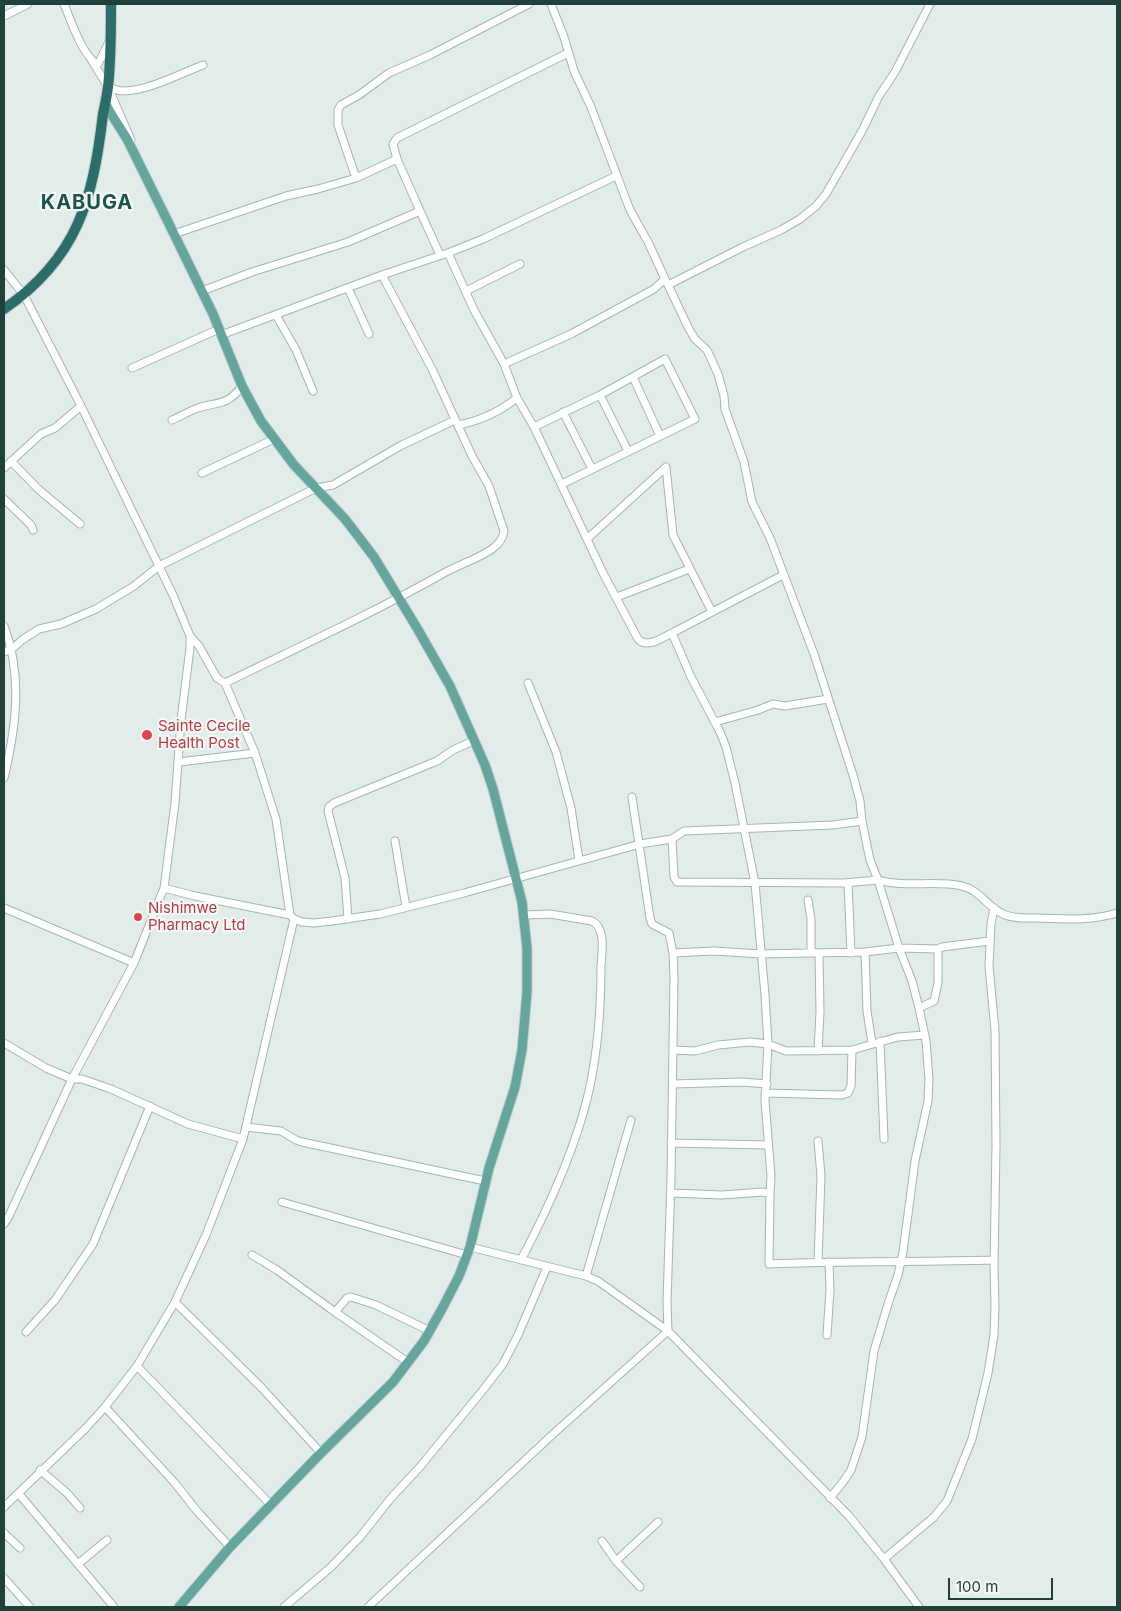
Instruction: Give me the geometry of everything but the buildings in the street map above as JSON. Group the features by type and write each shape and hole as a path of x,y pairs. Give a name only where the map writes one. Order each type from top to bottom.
{"highway":[{"path":"4,309 42,279 60,256 80,222 87,204 99,148 108,87 111,4"}],"main road":[{"path":"105,104 127,139 202,291 242,386 274,440 294,465 345,519 374,556 450,686 485,765 493,789 524,915 527,948 527,992 522,1050 515,1087 485,1181 469,1251 459,1276 430,1331 409,1363 374,1402 321,1453 230,1547 179,1607"}],"street":[{"path":"4,16 28,4"},
{"path":"64,4 89,56 108,87 164,214"},
{"path":"356,178 338,125 338,110 341,106 359,96 389,73 430,55 529,4"},
{"path":"551,4 574,70 591,108 633,217 648,242 692,334 704,346 714,362 727,414 744,462 752,502 770,538 805,628 853,774 860,800 868,851 899,948 912,981 925,1034 929,1079 928,1101 915,1161 901,1263 874,1350 862,1437 851,1470 844,1482 830,1498"},
{"path":"504,364 571,334 636,297 667,282 782,230 816,206 826,194 862,132 879,96 895,72 930,4"},
{"path":"89,56 93,62 98,64 111,38"},
{"path":"440,255 393,144 397,138 568,53"},
{"path":"108,87 122,91 136,90 203,65"},
{"path":"174,234 274,200 356,178 398,159"},
{"path":"132,368 220,332 276,315 382,275 448,253 483,239 616,176"},
{"path":"202,291 252,272 348,242 420,210"},
{"path":"448,253 474,310 504,364 517,398 534,426 603,573 641,643 648,644 672,633 783,575"},
{"path":"466,291 520,264"},
{"path":"4,270 24,295 82,406 173,595 190,636 199,646 217,678 225,683 256,753 276,819 292,917 243,1139 206,1234 175,1302 137,1366 105,1407 85,1429 40,1470 19,1494 4,1507"},
{"path":"225,683 399,599 460,564 492,550 503,537 502,520 490,486 472,456 432,369 382,275"},
{"path":"348,288 369,334"},
{"path":"276,315 296,350 314,391"},
{"path":"534,426 600,395 665,359 681,389 695,419 562,484"},
{"path":"633,376 660,436"},
{"path":"172,420 199,408 225,402 235,395 242,386"},
{"path":"600,395 628,451"},
{"path":"4,652 12,649 39,629 62,624 96,609 134,586 158,566 316,488 333,485 400,446 456,423 487,416 507,406 517,398"},
{"path":"4,468 41,434 55,428 82,406"},
{"path":"564,412 592,469"},
{"path":"202,473 274,440"},
{"path":"11,461 38,489 80,524"},
{"path":"587,539 666,467 673,535 712,612"},
{"path":"4,500 31,525 33,530"},
{"path":"617,597 689,569"},
{"path":"4,626 12,649 16,679 15,719 4,778"},
{"path":"672,633 691,677 724,740 731,764 755,883 768,1044 765,1093 770,1176 769,1264 994,1260"},
{"path":"4,1224 6,1215 72,1079 134,963 164,888 176,803 181,720 190,636"},
{"path":"528,683 556,752 571,808 579,860"},
{"path":"715,722 773,704 785,706 828,699"},
{"path":"348,919 345,878 328,811 329,807 334,803 438,761 453,750 473,741"},
{"path":"179,762 256,753"},
{"path":"368,1607 552,1435 668,1330 667,1302 673,1084 673,953 670,932 656,926 651,921 632,797"},
{"path":"164,888 292,917 302,922 314,923 380,914 640,844 672,838 684,831 862,821"},
{"path":"672,838 674,878 677,882 848,883 878,880 899,884 933,884 965,887 975,891 1006,916 1084,920 1117,913"},
{"path":"394,840 399,859 401,888 406,907"},
{"path":"848,883 851,953"},
{"path":"808,900 812,919 820,1012 818,1051"},
{"path":"4,908 134,963"},
{"path":"884,1559 923,1527 942,1508 953,1488 972,1439 988,1373 994,1335 995,1306 995,1030 989,966 989,941 994,908"},
{"path":"521,1260 570,1152 584,1110 599,1023 602,948 600,930 597,923 592,920 550,914 524,915"},
{"path":"673,953 714,950 761,954 851,953 899,948 938,949 942,946 989,941"},
{"path":"919,1008 934,1001 937,991 938,949"},
{"path":"865,952 867,1011 876,1042 884,1139"},
{"path":"673,1050 695,1051 718,1045 750,1042 768,1044 786,1051 852,1050 898,1037 925,1034"},
{"path":"4,1043 46,1068 72,1079 82,1079 111,1089 188,1124 243,1139"},
{"path":"765,1093 842,1095 848,1093 851,1086 852,1050"},
{"path":"673,1084 742,1082 766,1084"},
{"path":"26,1332 55,1300 93,1244 150,1106"},
{"path":"586,1276 631,1120"},
{"path":"246,1127 281,1131 302,1142 485,1181"},
{"path":"818,1141 822,1176 818,1262"},
{"path":"671,1143 768,1145"},
{"path":"671,1193 722,1195 763,1192 770,1194"},
{"path":"282,1202 469,1251 521,1260 586,1276 598,1282 668,1330 849,1516 884,1559 919,1607"},
{"path":"252,1255 278,1270 409,1363"},
{"path":"827,1335 830,1290 829,1262"},
{"path":"284,1607 331,1567 360,1537 483,1390 503,1364 518,1335 547,1267"},
{"path":"335,1312 351,1297 376,1306 430,1331"},
{"path":"175,1302 261,1387 321,1453"},
{"path":"137,1366 271,1505"},
{"path":"105,1407 174,1482 197,1512 230,1547"},
{"path":"40,1470 67,1493 80,1508"},
{"path":"19,1494 114,1607"},
{"path":"616,1561 658,1522"},
{"path":"4,1533 20,1548"},
{"path":"78,1564 107,1540"},
{"path":"602,1541 616,1561 640,1587"},
{"path":"4,1578 30,1607"}],"place":[{"name":"Sainte Cecile Health Post","path":"147,735"},
{"name":"Nishimwe Pharmacy Ltd","path":"138,917"}],"district":[{"name":"KABUGA","path":"87,203"}]}
